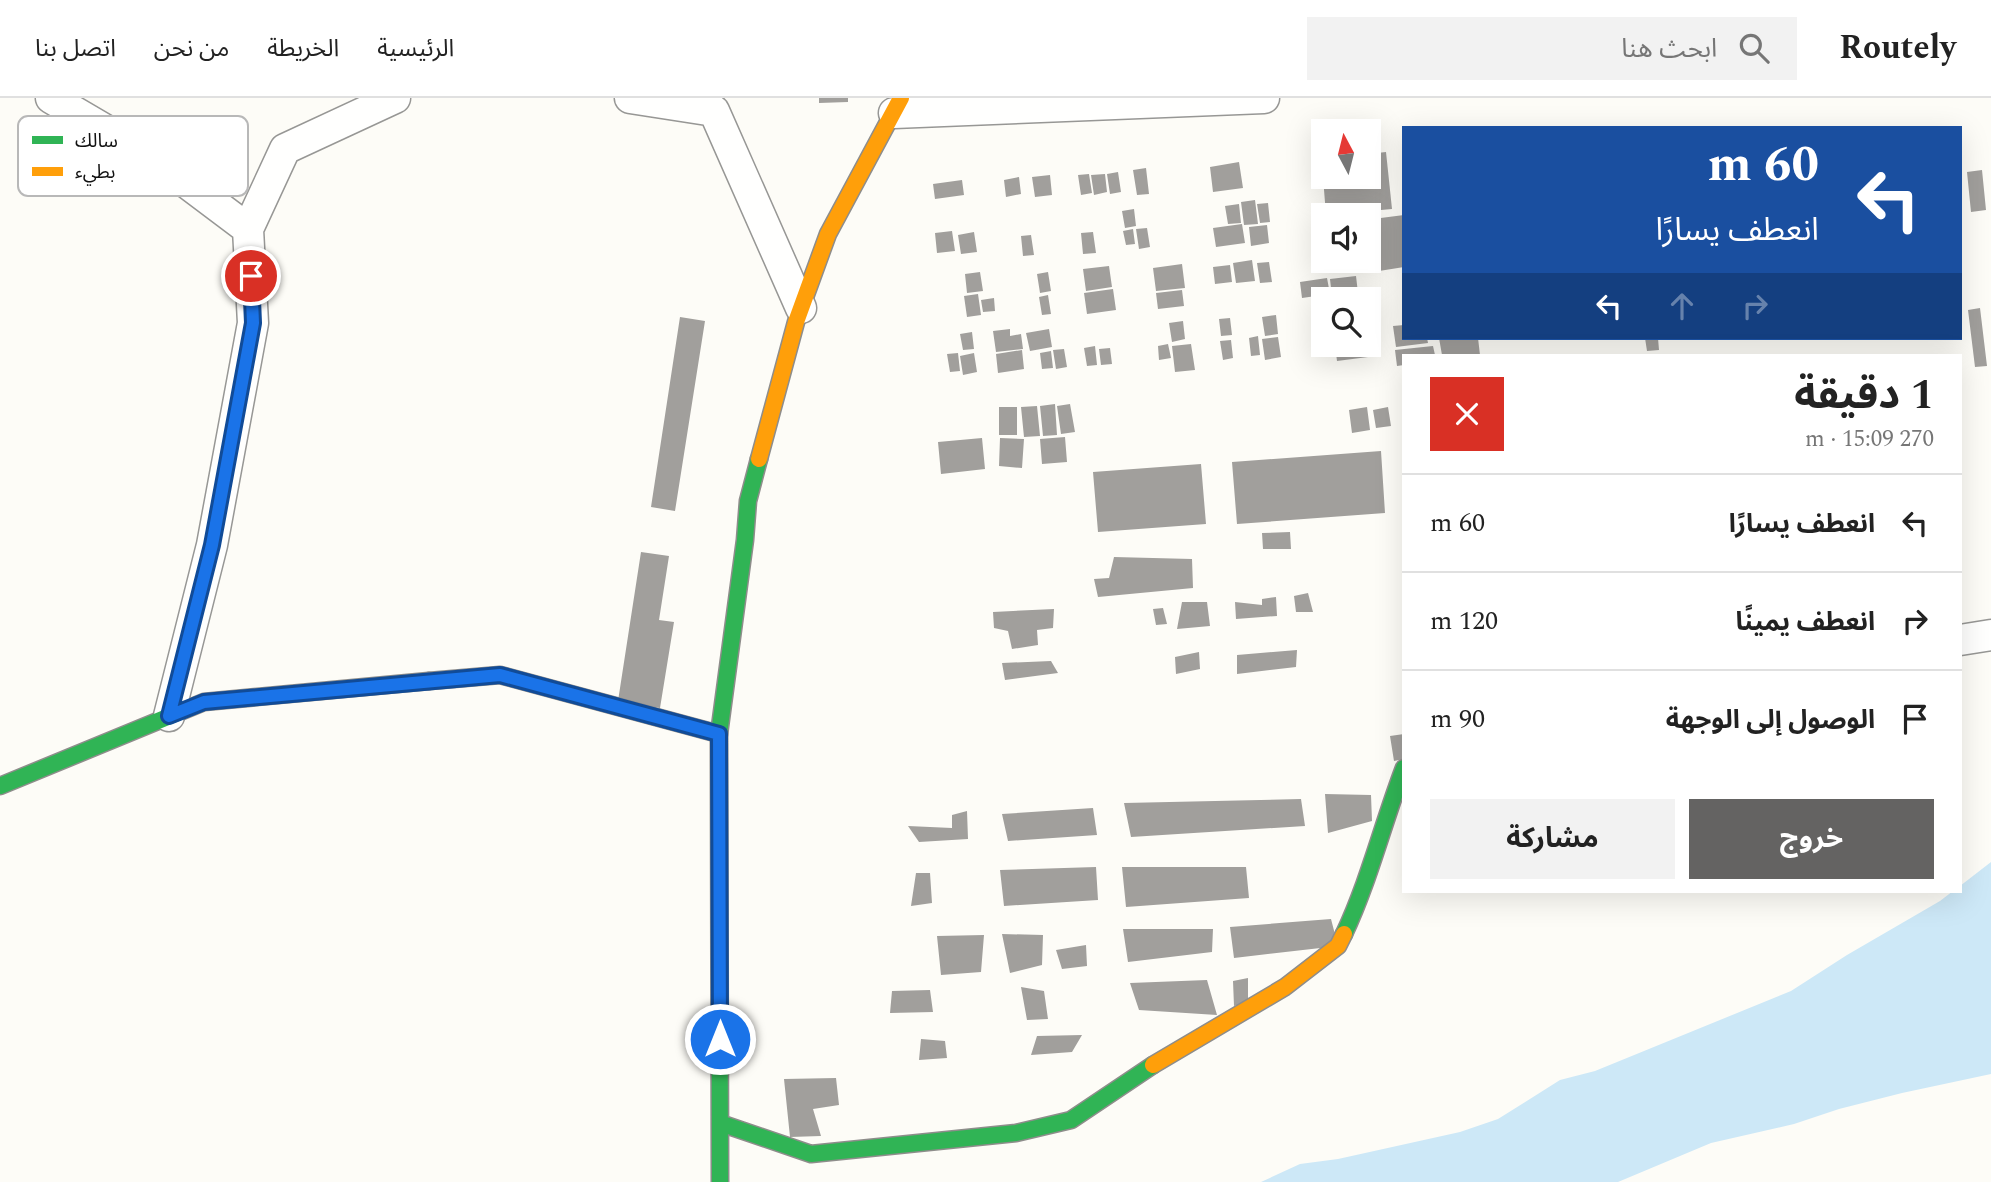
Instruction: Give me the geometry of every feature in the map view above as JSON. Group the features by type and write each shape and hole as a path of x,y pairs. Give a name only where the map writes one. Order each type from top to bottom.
{"street":[{"path":"51,98 82,116"},
{"path":"169,716 212,545 253,323 248,229 285,149 395,98"},
{"path":"630,98 713,111 801,308"},
{"path":"720,1182 719,734 746,540 748,501 801,308 828,233 897,106 1264,98"},
{"path":"204,196 248,229"},
{"path":"1962,640 1991,635"},
{"path":"0,786 204,702 500,675 719,734"},
{"path":"720,1123 811,1154 1016,1133 1070,1120 1168,1055 1285,987 1338,946 1360,900 1402,773"}],"water":[{"path":"1991,862 1991,1074 1902,1093 1794,1124 1711,1143 1618,1182 1261,1182 1300,1164 1338,1159 1460,1132 1498,1119 1560,1080 1595,1071 1791,991 1950,893 1962,893 1962,884"}],"building":[{"path":"819,98 848,98 848,102 819,103"},
{"path":"1386,152 1392,209 1381,210 1381,203 1325,203 1324,189 1381,189 1381,153"},
{"path":"1239,162 1243,188 1213,192 1210,167"},
{"path":"1146,168 1149,194 1137,195 1133,170"},
{"path":"1982,170 1986,210 1971,212 1967,172"},
{"path":"1118,172 1121,192 1110,194 1107,174"},
{"path":"1089,174 1092,193 1081,195 1078,175"},
{"path":"1105,174 1107,192 1094,195 1091,175"},
{"path":"1050,175 1052,195 1035,197 1032,177"},
{"path":"1019,177 1021,194 1006,197 1004,180"},
{"path":"962,180 964,195 935,199 933,184"},
{"path":"1255,200 1258,224 1244,225 1241,202"},
{"path":"1268,203 1270,222 1260,223 1257,204"},
{"path":"1239,204 1241,223 1228,224 1225,206"},
{"path":"1134,209 1136,226 1125,228 1122,211"},
{"path":"1402,215 1402,267 1381,271 1381,218"},
{"path":"1242,224 1245,243 1216,247 1213,228"},
{"path":"1267,225 1269,243 1251,246 1249,227"},
{"path":"1147,228 1150,247 1139,249 1136,229"},
{"path":"1133,229 1135,244 1126,245 1123,231"},
{"path":"952,231 955,251 937,253 935,233"},
{"path":"974,232 977,252 961,254 958,235"},
{"path":"1093,232 1096,253 1083,254 1081,233"},
{"path":"1031,235 1034,255 1023,256 1021,236"},
{"path":"1252,260 1255,281 1236,283 1233,263"},
{"path":"1269,262 1272,282 1260,283 1257,263"},
{"path":"1182,264 1185,288 1156,291 1153,268"},
{"path":"1230,265 1232,282 1215,284 1213,267"},
{"path":"1109,266 1112,287 1086,291 1083,269"},
{"path":"980,272 983,291 967,293 965,274"},
{"path":"1048,272 1051,291 1040,293 1037,274"},
{"path":"1356,276 1357,287 1331,287 1330,279"},
{"path":"1327,278 1329,287 1311,287 1311,297 1302,298 1300,282"},
{"path":"1113,289 1116,310 1087,314 1084,293"},
{"path":"1182,290 1184,306 1158,309 1156,293"},
{"path":"978,294 981,315 967,317 964,296"},
{"path":"1048,295 1051,314 1042,315 1039,297"},
{"path":"994,298 995,311 983,312 981,300"},
{"path":"1980,308 1987,366 1975,367 1968,310"},
{"path":"1276,315 1278,334 1265,336 1262,317"},
{"path":"680,317 705,321 675,511 651,507"},
{"path":"1230,318 1232,335 1221,336 1219,319"},
{"path":"1183,321 1185,339 1172,342 1169,323"},
{"path":"1402,325 1402,340 1427,340 1428,343 1396,347 1393,326"},
{"path":"1010,329 1010,336 1021,334 1023,349 996,352 993,331"},
{"path":"1049,329 1052,347 1030,351 1026,333"},
{"path":"972,332 974,349 963,350 960,334"},
{"path":"1258,336 1260,355 1251,356 1249,338"},
{"path":"1278,337 1281,357 1265,360 1262,339"},
{"path":"1231,340 1233,358 1223,360 1220,341"},
{"path":"1439,340 1478,340 1480,354 1442,354"},
{"path":"1645,340 1658,340 1659,350 1647,351"},
{"path":"1168,344 1171,358 1159,360 1158,346"},
{"path":"1191,344 1195,370 1175,372 1172,346"},
{"path":"1095,346 1097,365 1087,366 1084,348"},
{"path":"1433,346 1435,354 1402,354 1402,365 1397,366 1395,350"},
{"path":"1110,348 1112,364 1101,365 1099,349"},
{"path":"1064,349 1067,367 1056,369 1053,350"},
{"path":"1022,350 1024,369 998,373 996,354"},
{"path":"1051,351 1053,368 1042,369 1040,353"},
{"path":"958,353 960,371 950,372 947,354"},
{"path":"974,353 977,372 963,375 960,356"},
{"path":"1336,357 1368,357 1337,361"},
{"path":"1055,404 1057,435 1043,436 1040,406"},
{"path":"1070,404 1075,432 1061,434 1057,406"},
{"path":"1037,406 1040,436 1024,437 1021,407"},
{"path":"999,407 1017,407 1017,435 999,435"},
{"path":"1367,407 1370,430 1352,433 1349,410"},
{"path":"1388,407 1391,426 1376,428 1373,410"},
{"path":"1065,437 1067,462 1042,464 1040,439"},
{"path":"982,438 985,469 941,474 938,442"},
{"path":"1000,438 1024,439 1022,468 999,466"},
{"path":"1381,451 1385,513 1237,524 1232,462"},
{"path":"1201,464 1206,524 1098,532 1093,472"},
{"path":"1290,532 1291,549 1263,549 1262,533"},
{"path":"641,552 669,556 659,620 674,622 660,708 618,701"},
{"path":"1114,557 1192,559 1193,588 1098,597 1094,579 1109,578"},
{"path":"1308,593 1313,612 1296,612 1294,596"},
{"path":"1276,597 1277,616 1236,619 1235,602 1262,605 1262,599"},
{"path":"1182,602 1207,602 1210,626 1177,629"},
{"path":"1163,608 1167,624 1156,625 1153,609"},
{"path":"1054,609 1053,628 1037,630 1038,645 1012,649 1008,631 994,628 993,612"},
{"path":"1297,650 1296,667 1237,674 1237,655"},
{"path":"1199,652 1200,669 1176,674 1175,657"},
{"path":"1051,661 1058,673 1005,680 1002,663"},
{"path":"1402,734 1402,759 1394,761 1390,736"},
{"path":"1325,794 1371,795 1372,821 1328,833"},
{"path":"1301,799 1305,826 1131,837 1124,803"},
{"path":"1093,808 1097,835 1008,841 1002,814"},
{"path":"967,811 968,839 919,842 908,826 952,828 952,815"},
{"path":"1096,867 1098,900 1004,906 1000,870"},
{"path":"1122,867 1246,867 1249,898 1126,907"},
{"path":"916,873 930,873 932,903 911,906"},
{"path":"1331,919 1338,946 1234,958 1230,927"},
{"path":"1123,929 1213,929 1212,952 1128,962"},
{"path":"1002,934 1043,935 1042,965 1010,973"},
{"path":"984,935 981,972 941,975 937,936"},
{"path":"1086,945 1087,966 1062,969 1056,950"},
{"path":"1248,978 1248,1002 1234,1006 1233,981"},
{"path":"1207,980 1217,1015 1139,1010 1130,983"},
{"path":"1021,987 1044,991 1048,1019 1027,1020"},
{"path":"930,990 933,1012 890,1013 892,991"},
{"path":"1082,1035 1072,1052 1031,1055 1037,1036"},
{"path":"921,1039 945,1041 947,1058 919,1060"},
{"path":"836,1078 839,1105 813,1109 821,1136 790,1137 784,1079"}],"traffic: fast":[{"path":"720,1182 719,734 748,501 759,459"},
{"path":"0,786 204,702 429,681"},
{"path":"1344,934 1402,774"},
{"path":"720,1123 811,1154 1016,1133 1071,1120 1153,1065"}],"traffic: slow":[{"path":"759,459 796,322 828,234 901,98"},
{"path":"429,681 500,675 719,734"},
{"path":"1153,1065 1285,987 1338,946 1344,934"}],"route":[{"path":"251,276 253,323 212,545 169,716 204,702 500,675 719,734 720,1039"}]}
